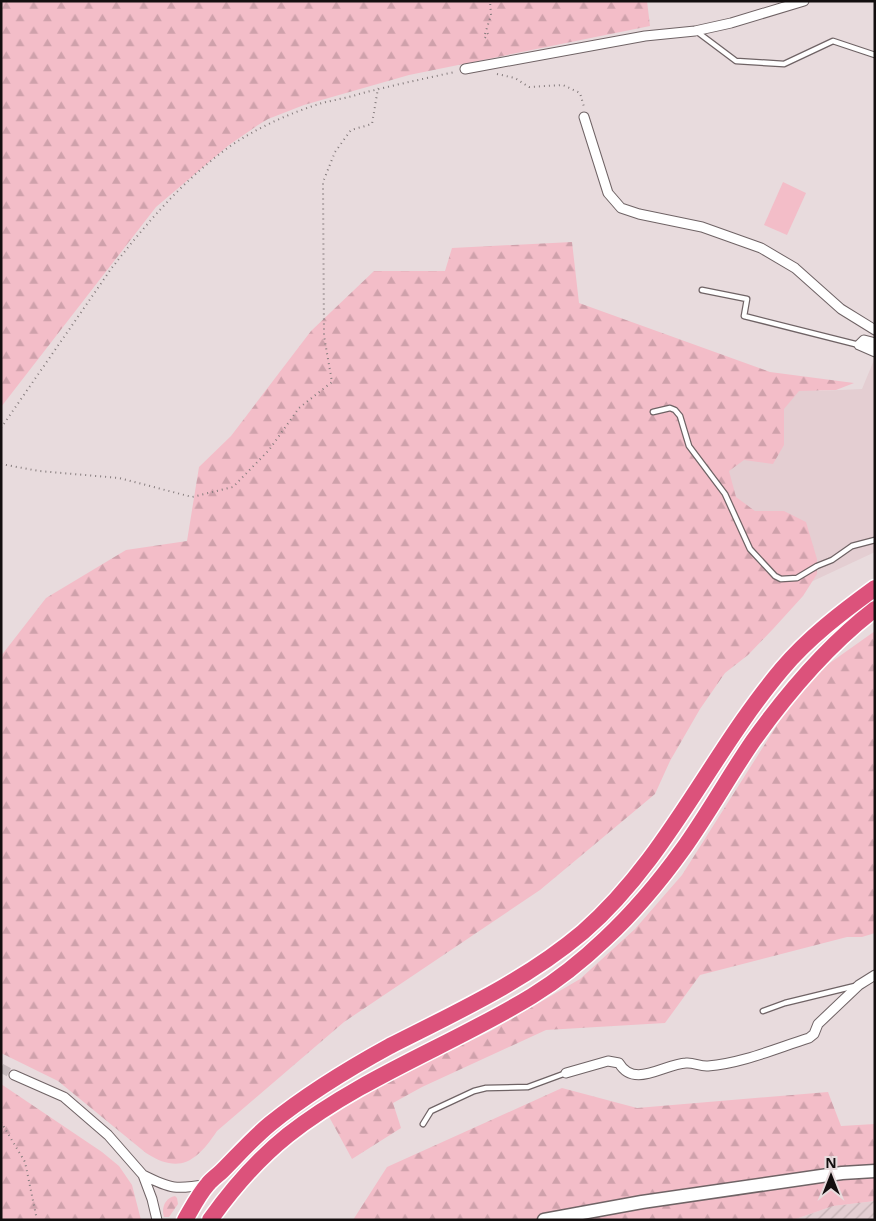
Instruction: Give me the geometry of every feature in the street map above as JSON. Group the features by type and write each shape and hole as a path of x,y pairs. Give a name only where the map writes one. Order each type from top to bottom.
{"highway":[{"path":"185,1220 208,1184 270,1124 303,1099 382,1051 487,998 532,971 584,931 613,902 664,838 736,731 781,670 802,647 818,625 841,602 875,575"},
{"path":"802,647 850,606 875,588"},
{"path":"210,1220 226,1197 256,1165 287,1136 317,1114 367,1084 533,996 573,967 605,939 662,876 684,847 753,741 796,686 841,638 875,609"},
{"path":"816,663 875,622"}],"main road":[{"path":"544,1220 642,1202 842,1173 875,1171"}],"street":[{"path":"465,69 645,36 695,30 731,23 804,1"},
{"path":"584,117 608,193 621,208 639,214 702,227 761,248 796,268 841,309 875,330"},
{"path":"875,343 864,340 859,345 875,352"},
{"path":"566,1073 608,1061 619,1063 629,1074 639,1074 687,1062 708,1066 749,1058 809,1038 814,1034 818,1024 859,985 875,975"},
{"path":"14,1075 64,1098 83,1112 108,1135 143,1175 157,1220"},
{"path":"143,1175 166,1186 185,1188 208,1184"}],"lane":[{"path":"695,30 736,62 784,64 833,41 875,55"},
{"path":"702,290 747,299 744,316 859,345"},
{"path":"653,412 670,408 675,410 680,416 689,446 725,494 750,549 775,576 781,579 797,578 817,566 832,560 852,546 875,540"},
{"path":"763,1011 785,1003 859,985"},
{"path":"423,1124 431,1111 474,1091 486,1088 528,1086 566,1073"}],"path":[{"path":"485,34 491,14 490,1"},
{"path":"485,38 488,34 486,30"},
{"path":"493,64 496,74 515,78 529,87 564,85 580,93 584,105 584,117"},
{"path":"1,428 110,269 152,219 198,173 230,147 255,131 322,103 378,88 465,69"},
{"path":"1,464 39,471 119,478 192,497 233,487 269,450 298,408 332,382 324,336 323,182 336,152 351,130 372,124 378,88"},
{"path":"1,1122 26,1162 37,1220"}],"shaded area":[{"path":"874,360 875,552 798,588 651,388 790,383 819,391 862,389"},
{"path":"875,1201 875,1220 793,1220 833,1206"}],"green space":[{"path":"1,1 647,1 650,26 409,75 304,105 268,119 229,145 156,207 1,407"},
{"path":"783,182 806,193 787,235 764,225"},
{"path":"572,242 579,303 770,372 854,383 836,390 799,391 784,409 784,445 773,464 744,460 729,471 736,497 755,511 784,511 806,522 817,559 817,574 803,596 773,629 748,655 725,673 700,709 670,761 655,794 540,890 344,1022 217,1131 195,1157 187,1162 178,1164 158,1160 146,1153 58,1081 1,1053 1,656 46,598 126,550 187,541 199,467 231,436 311,331 374,271 445,271 452,248"},
{"path":"875,631 875,933 862,937 847,937 700,975 665,1023 546,1030 422,1087 393,1103 401,1128 352,1159 327,1113 402,1073 489,1032 580,979 635,929 682,875 789,706 827,665"},
{"path":"1,1084 102,1152 119,1166 132,1185 141,1220 1,1220"},
{"path":"562,1088 637,1108 828,1092 841,1126 875,1124 875,1201 833,1206 793,1220 353,1220 387,1167"},
{"path":"175,1196 178,1204 169,1217 164,1217 163,1210 165,1204"}],"tunnel":[{"path":"1,1068 14,1075"}]}
